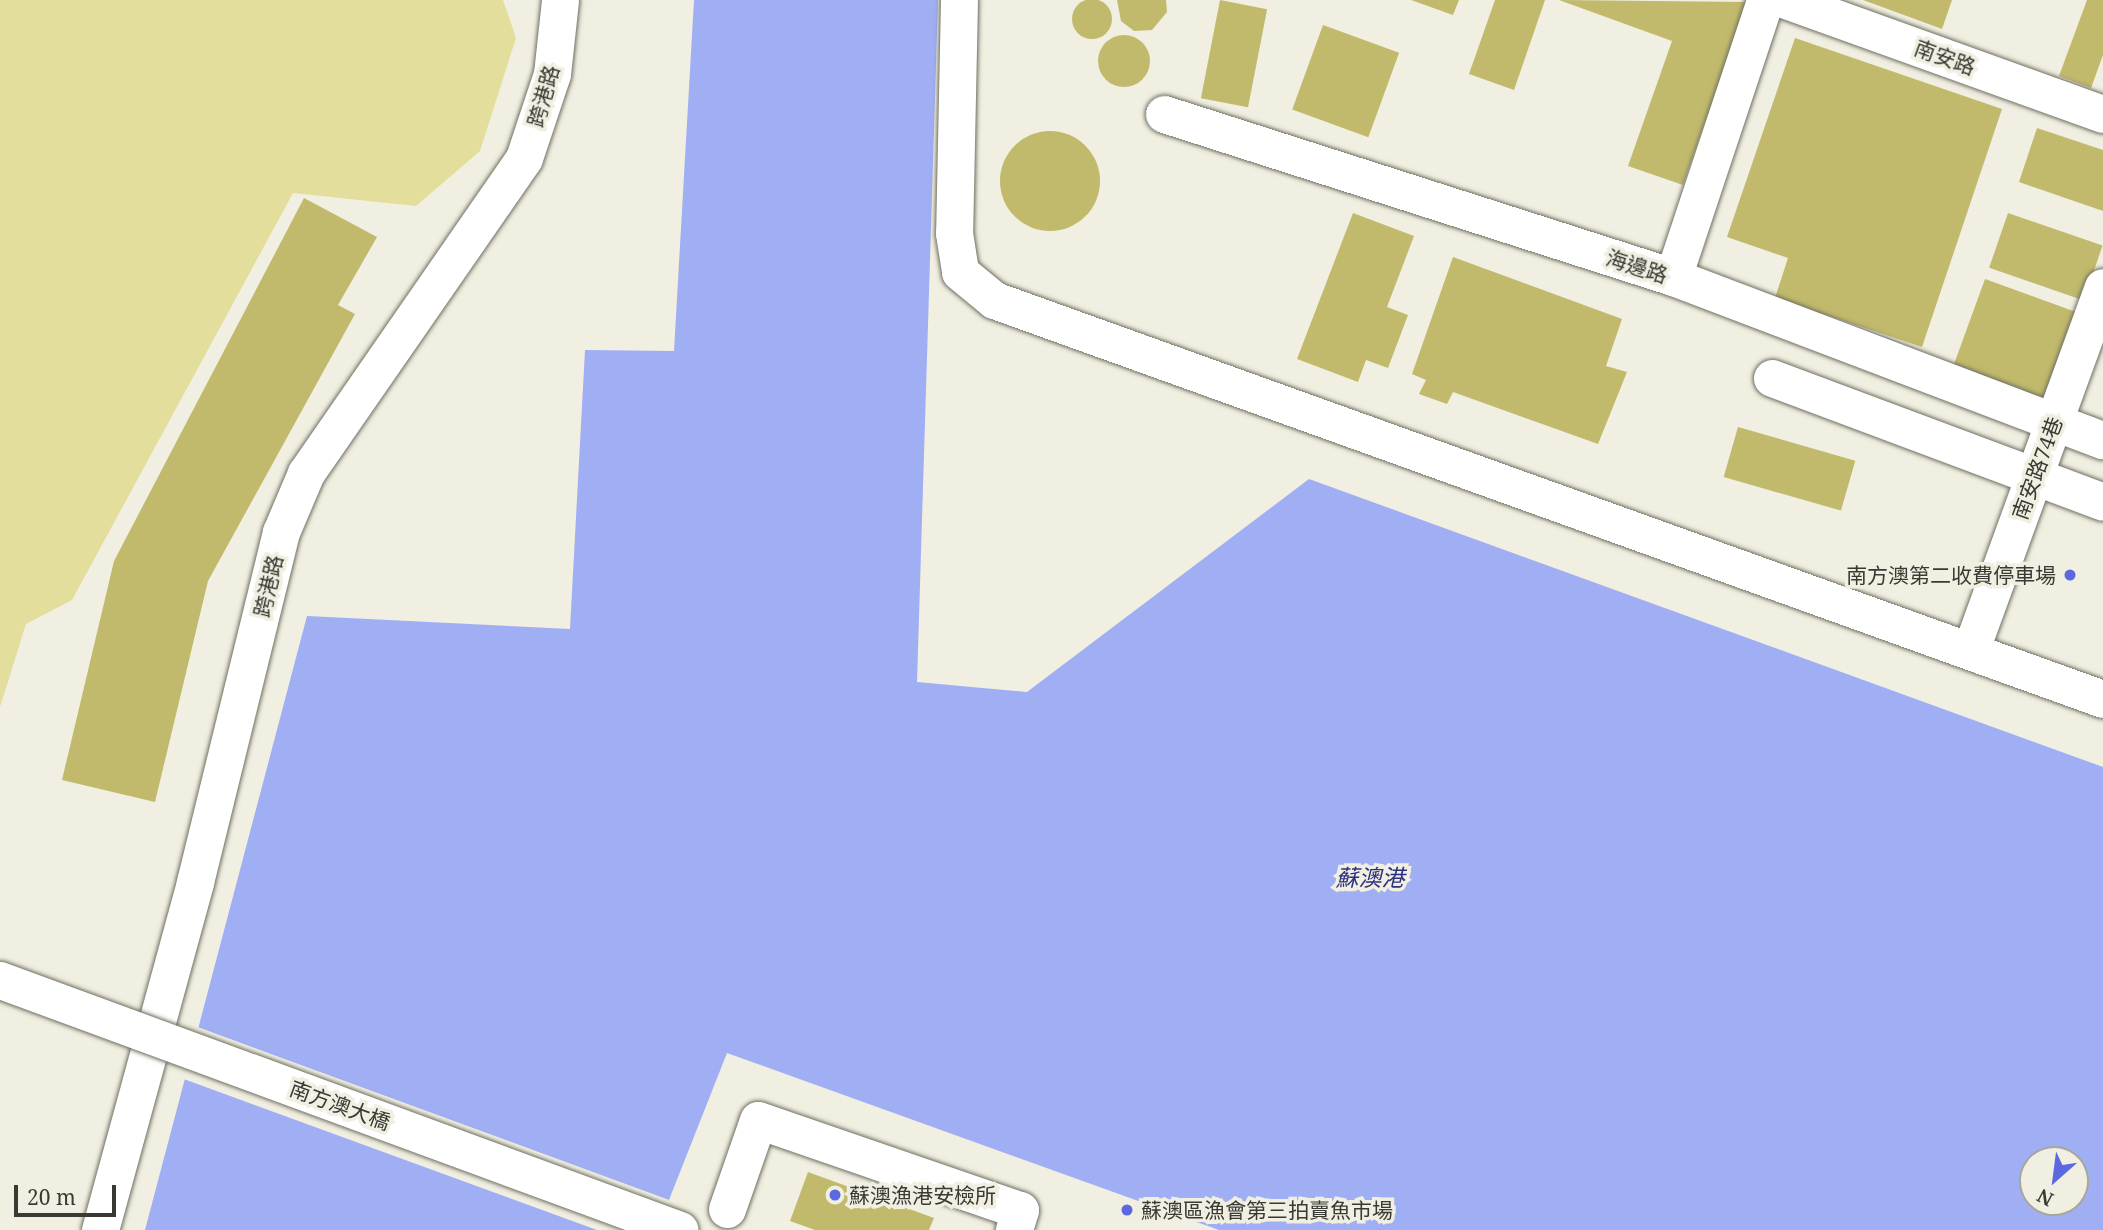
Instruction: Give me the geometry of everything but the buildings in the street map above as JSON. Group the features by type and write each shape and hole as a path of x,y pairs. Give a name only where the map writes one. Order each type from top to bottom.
{"street":[{"name":"跨港路","path":"100,1230 195,882 281,533 306,473 524,158 552,74 560,0"},
{"path":"960,0 954,233 960,272 994,300 1971,649 2103,699"},
{"path":"1673,277 1765,0"},
{"name":"南安路","path":"1786,0 2103,114"},
{"name":"海邊路","path":"1164,114 1673,277 2103,440"},
{"name":"南安路74巷","path":"1971,649 2103,287"},
{"path":"1772,378 2103,502"},
{"name":"南方澳大橋","path":"0,980 680,1230"},
{"path":"726,1209 758,1120 1020,1210 1013,1230"}],"shaded area":[{"path":"0,0 503,0 516,38 480,151 416,206 293,193 72,600 26,624 0,707"}],"water":[{"name":"蘇澳港","path":"694,0 938,0 917,682 1027,692 1309,479 2103,767 2103,1230 1219,1230 727,1053 665,1210 664,1230 145,1230 307,616 570,629 585,350 674,351"}],"pier":[{"path":"195,1026 672,1201 668,1230 597,1230 181,1078"}],"place":[{"name":"南方澳第二收費停車場","path":"2070,575"},
{"name":"蘇澳漁港安檢所","path":"835,1195"},
{"name":"蘇澳區漁會第三拍賣魚市場","path":"1127,1210"}]}
